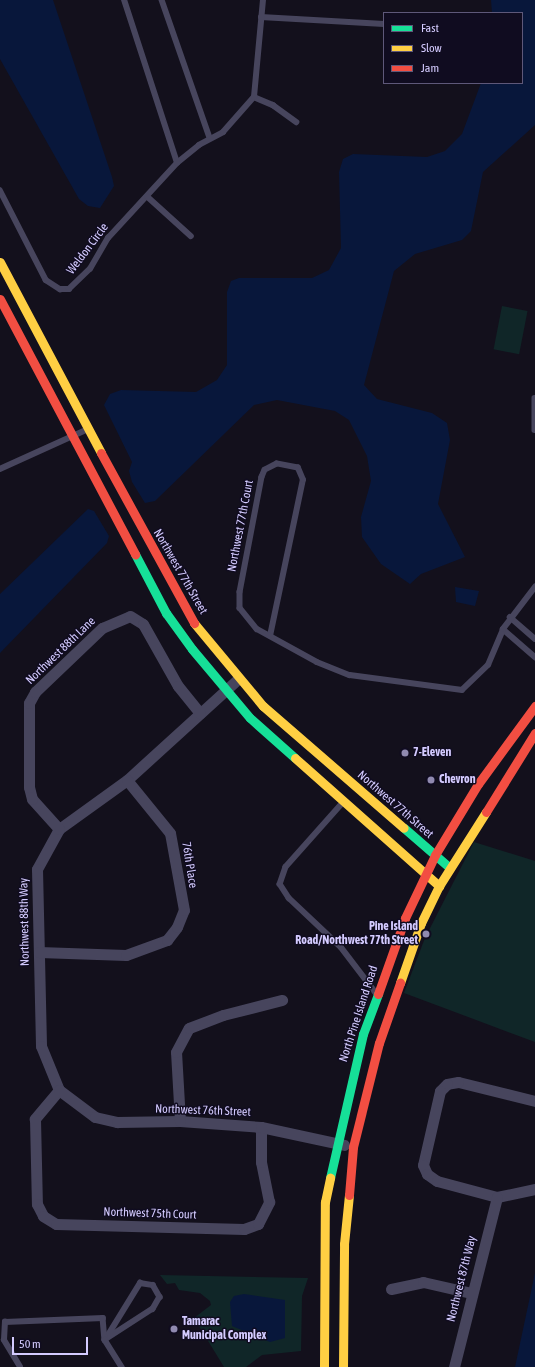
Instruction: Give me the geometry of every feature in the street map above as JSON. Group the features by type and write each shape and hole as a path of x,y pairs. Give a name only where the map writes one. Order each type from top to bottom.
{"street":[{"name":"Northwest 77th Street","path":"0,262 180,602 238,679 354,786 450,867"},
{"path":"15,291 0,300 166,613 225,690 250,718 439,886"},
{"name":"Northwest 88th Lane","path":"59,829 32,799 28,787 29,703 35,692 102,628 130,616 143,624 178,686 200,713"},
{"name":"Northwest 88th Way","path":"59,1090 41,1046 37,869 59,829 127,780 238,679"},
{"name":"North Pine Island Road","path":"324,1367 325,1202 357,1055 377,995 425,874 478,784 535,706"},
{"path":"343,1367 344,1244 354,1147 388,1015 421,923 439,886 535,733"},
{"name":"76th Place","path":"39,952 126,955 166,940 184,910 177,856 170,833 127,780"},
{"path":"344,802 354,786"},
{"path":"180,1121 176,1052 189,1028 223,1015 282,1000"},
{"path":"535,1101 458,1082 447,1084 440,1091 424,1165 427,1174 437,1180 497,1197 535,1188"},
{"name":"Northwest 76th Street","path":"59,1090 95,1117 117,1122 180,1121 261,1127 354,1147"},
{"name":"Northwest 75th Court","path":"59,1090 35,1119 37,1204 43,1216 56,1224 244,1229 258,1224 269,1202 269,1188 260,1162 261,1127"},
{"name":"Northwest 87th Way","path":"454,1367 471,1293 497,1197"},
{"path":"391,1289 423,1282 471,1293"}],"lane":[{"path":"124,0 177,163"},
{"path":"162,0 210,138"},
{"path":"263,0 254,96 273,105 296,122"},
{"path":"261,17 383,24"},
{"name":"Weldon Circle","path":"0,190 46,280 60,289 77,283 108,238 148,197 177,163 210,138 236,121 254,96"},
{"path":"148,197 191,236"},
{"path":"535,398 535,430"},
{"path":"0,469 71,435 89,429"},
{"name":"Northwest 77th Court","path":"270,636 303,480 298,468 277,464 265,470 262,477 240,592 240,608 247,619 270,636 350,675 462,690 488,666 503,629"},
{"path":"535,587 510,617 503,629 535,657"},
{"path":"510,617 535,639"},
{"path":"344,802 286,867 280,884 289,898 330,934 377,995"},
{"path":"140,1284 153,1285 160,1297 152,1309 105,1340 140,1284"},
{"path":"20,1367 4,1340 5,1322 103,1318 105,1340 122,1367"}],"green space":[{"path":"502,306 528,311 519,354 494,349"},
{"path":"474,842 535,861 535,1042 404,993 425,938"},
{"path":"160,1275 308,1278 302,1296 301,1351 262,1355 246,1367 224,1367 194,1318 211,1305 210,1301 200,1293 179,1290 175,1283 167,1284"}],"water":[{"path":"0,0 53,0 112,177 114,186 100,208 88,206 79,199 0,59"},
{"path":"491,0 535,0 535,125 483,172 471,231 462,240 415,254 394,271 364,385 377,399 432,413 447,423 450,440 438,504 465,557 421,574 410,584 381,564 362,537 361,517 371,481 367,456 349,420 335,411 277,400 254,405 155,501 145,503 132,482 129,471 132,462 104,405 110,394 121,390 196,392 217,380 227,365 227,292 231,281 239,278 312,278 329,270 341,248 339,172 343,159 353,154 427,157 445,151 462,134 481,84 523,84 523,12 492,12"},
{"path":"88,509 94,511 109,536 107,543 0,653 0,594"},
{"path":"455,587 479,591 475,606 456,602"},
{"path":"535,1273 535,1367 515,1367"},
{"path":"244,1294 285,1300 285,1338 270,1342 232,1326 230,1302 234,1296"}],"traffic: fast":[{"path":"135,554 166,613 192,649 250,718 295,758"},
{"path":"404,828 449,867"},
{"path":"330,1178 363,1034 378,994"}],"traffic: slow":[{"path":"0,262 101,453"},
{"path":"194,623 263,706 404,828"},
{"path":"295,758 439,886"},
{"path":"400,983 421,923 439,886 486,812"},
{"path":"324,1367 325,1202 330,1178"},
{"path":"343,1367 344,1244 349,1195"}],"traffic: jam":[{"path":"0,299 135,554"},
{"path":"101,453 194,623"},
{"path":"378,994 405,918 435,855 478,784 535,706"},
{"path":"486,812 535,733"},
{"path":"349,1195 353,1147 379,1043 400,983"}],"place":[{"name":"7-Eleven","path":"405,753"},
{"name":"Chevron","path":"431,780"},
{"name":"Pine Island Road/Northwest 77th Street","path":"426,934"},
{"name":"Tamarac Municipal Complex","path":"174,1329"}]}
